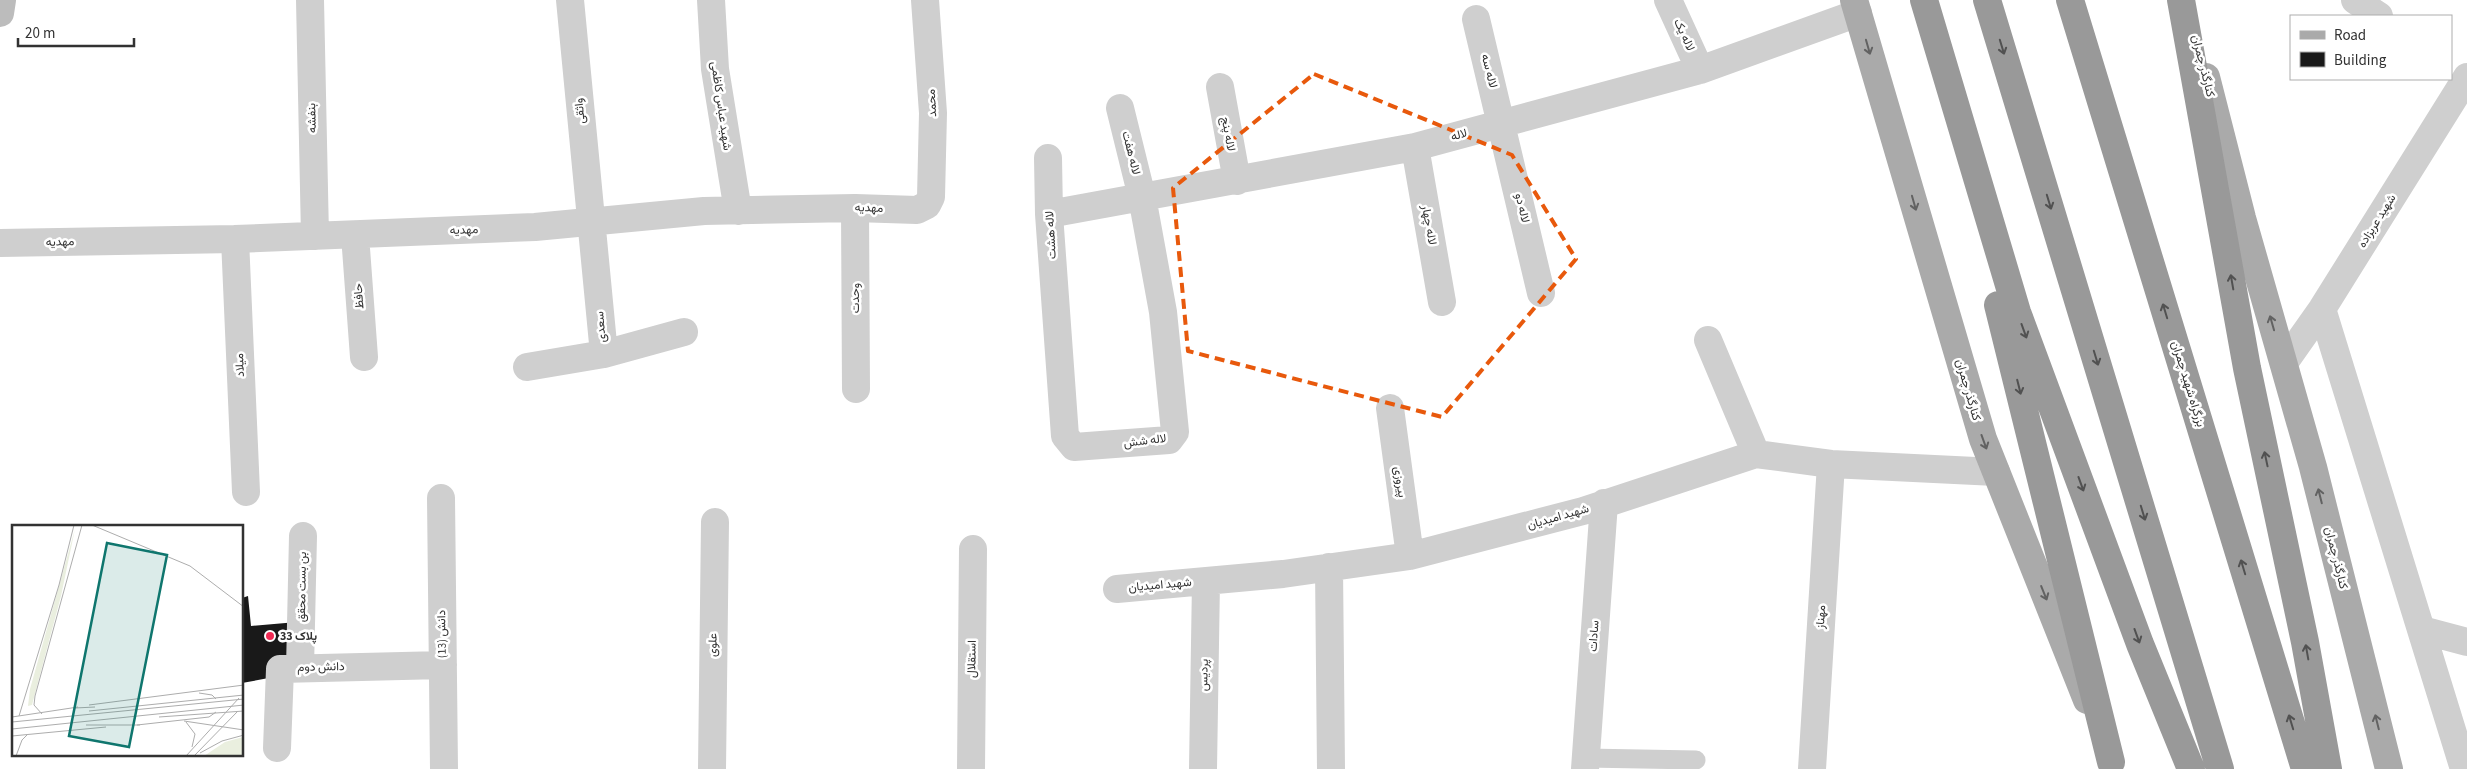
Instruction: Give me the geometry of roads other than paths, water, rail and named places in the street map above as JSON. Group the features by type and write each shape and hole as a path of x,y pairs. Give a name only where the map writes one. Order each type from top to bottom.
{"highway":[{"path":"1924,0 2113,766"},
{"path":"1924,0 2017,312 2140,644 2192,769"},
{"path":"1987,0 2220,769"},
{"name":"بزرگراه شهید چمران","path":"2070,0 2305,769"},
{"path":"2088,0 2131,199"},
{"path":"2180,0 2247,368 2305,642 2328,769"}],"main road":[{"path":"0,13 2,0"},
{"name":"کنارگذر چمران","path":"2186,0 2242,218 2313,467 2390,769"},
{"name":"کنارگذر چمران","path":"1856,7 1983,439 2113,766"}],"street":[{"name":"بنفشه","path":"310,0 314,236"},
{"name":"واثقی","path":"570,0 591,222"},
{"name":"شهید عباس کاظمی","path":"711,0 715,69 738,210"},
{"name":"محمد","path":"925,0 934,113 931,197 927,205"},
{"name":"لاله یک","path":"1668,0 1700,70"},
{"path":"2356,0 2378,15"},
{"name":"لاله","path":"1049,214 1415,147 1700,70 1856,7"},
{"name":"لاله سه","path":"1476,18 1502,124"},
{"name":"شهید عربزاده","path":"2284,363 2322,309 2463,75"},
{"name":"لاله پنج","path":"1220,87 1236,181"},
{"name":"لاله هفت","path":"1120,108 1142,198"},
{"name":"لاله دو","path":"1502,124 1541,293"},
{"name":"لاله چهار","path":"1415,147 1442,302"},
{"name":"لاله هشت","path":"1048,158 1049,214 1056,311"},
{"name":"لاله شش","path":"1056,311 1065,436 1074,447 1169,440 1173,437 1175,432 1163,312 1142,198"},
{"name":"مهدیه","path":"0,243 355,235 535,227 738,210 855,208 917,210 927,205"},
{"name":"وحدت","path":"855,208 856,389"},
{"name":"سعدی","path":"527,367 604,354 591,222"},
{"name":"حافظ","path":"355,235 364,356"},
{"name":"میلاد","path":"235,239 246,492"},
{"path":"2322,309 2464,769"},
{"path":"604,354 684,332"},
{"path":"1708,340 1756,454"},
{"name":"پیروزی","path":"1390,408 1410,556"},
{"name":"شهید امیدیان","path":"1117,589 1206,581 1410,556 1583,511 1756,454 1831,464 1996,472"},
{"name":"مهناز","path":"1812,769 1831,464"},
{"name":"دانش (13)","path":"441,498 444,769"},
{"name":"سادات","path":"1586,763 1604,504"},
{"name":"علوی","path":"712,769 715,522"},
{"name":"بن بست محقق","path":"300,668 303,536"},
{"name":"استقلال","path":"971,769 974,549"},
{"path":"1330,567 1331,769"},
{"name":"پردیس","path":"1203,769 1206,581"},
{"path":"2422,630 2467,642"},
{"name":"دانش دوم","path":"277,748 278,671 282,668 443,665"}],"lane":[{"path":"1586,763 1696,760"}],"place":[{"name":"پلاک 33","path":"270,636"}]}
